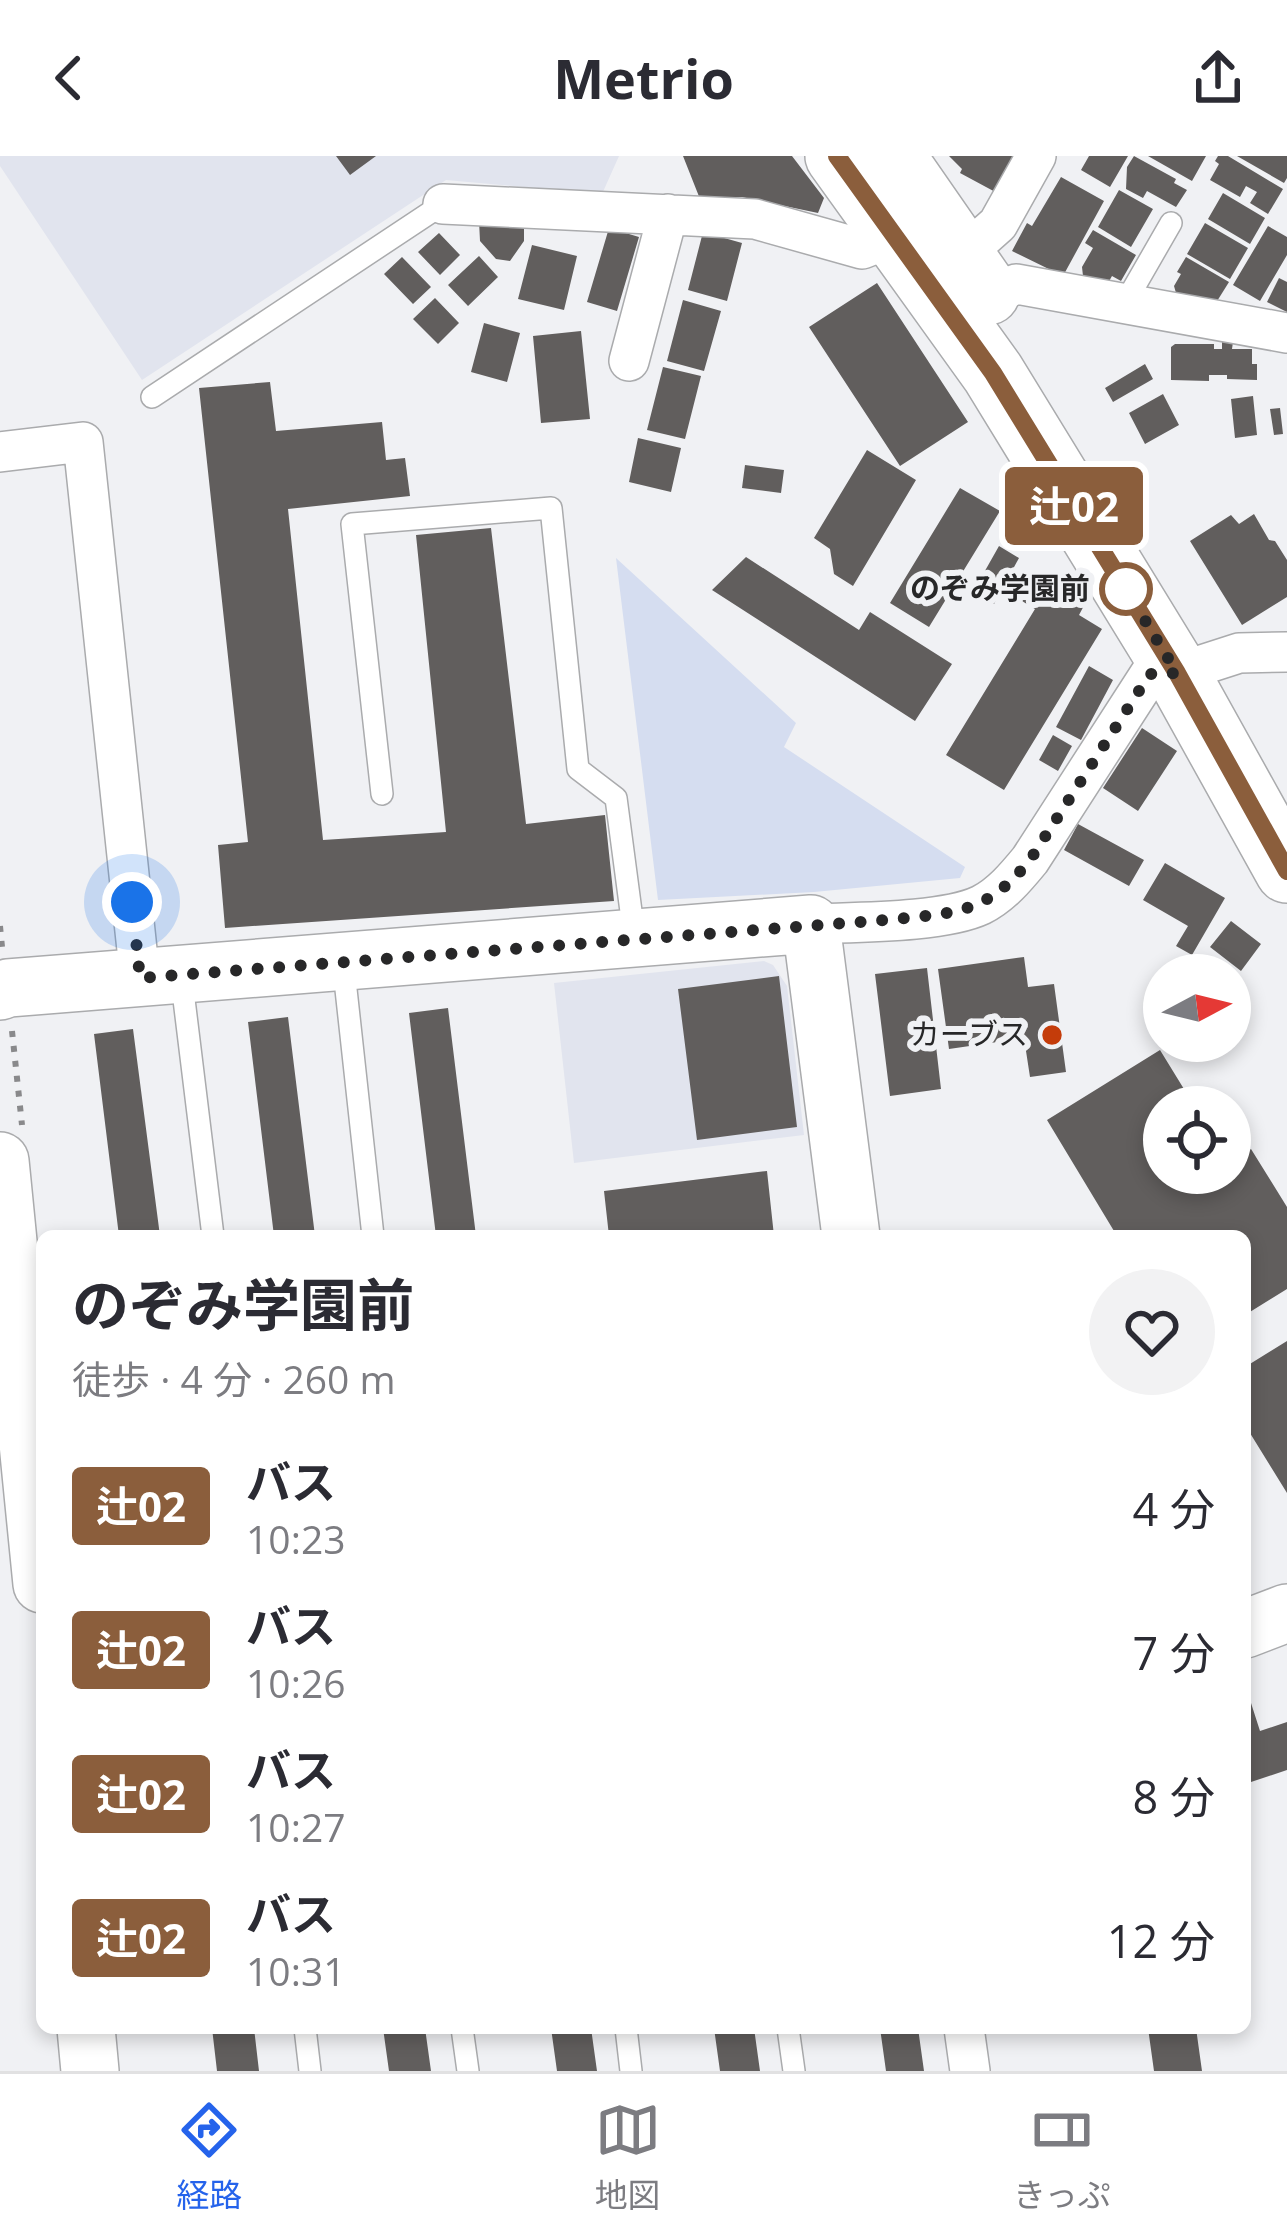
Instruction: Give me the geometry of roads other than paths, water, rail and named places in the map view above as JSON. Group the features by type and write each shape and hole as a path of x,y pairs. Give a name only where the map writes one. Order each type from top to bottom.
{"main road":[{"path":"838,156 1287,788"},
{"path":"893,156 976,276 1197,666 1287,871"}],"street":[{"path":"1036,156 976,276 1287,333"},
{"path":"443,204 755,219 862,249 895,236"},
{"path":"628,362 668,214"},
{"path":"0,452 83,442 161,976"},
{"path":"0,991 947,913 980,905 1012,882 1030,860 1150,674 1239,653 1287,652"},
{"path":"811,924 850,1230"},
{"path":"0,1160 36,1523"},
{"path":"1251,1627 1287,1612"},
{"path":"87,2034 90,2071"},
{"path":"965,2034 970,2071"}],"lane":[{"path":"152,397 443,204"},
{"path":"1125,303 1171,223"},
{"path":"382,794 352,524 550,508 578,769 616,799 634,938"},
{"path":"343,962 372,1230"},
{"path":"161,976 212,1230"},
{"path":"306,2034 310,2071"},
{"path":"463,2034 468,2071"},
{"path":"627,2034 632,2071"},
{"path":"789,2034 794,2071"}],"place":[{"name":"のぞみ学園前","path":"1126,589"},
{"name":"カーブス","path":"1052,1035"}]}
